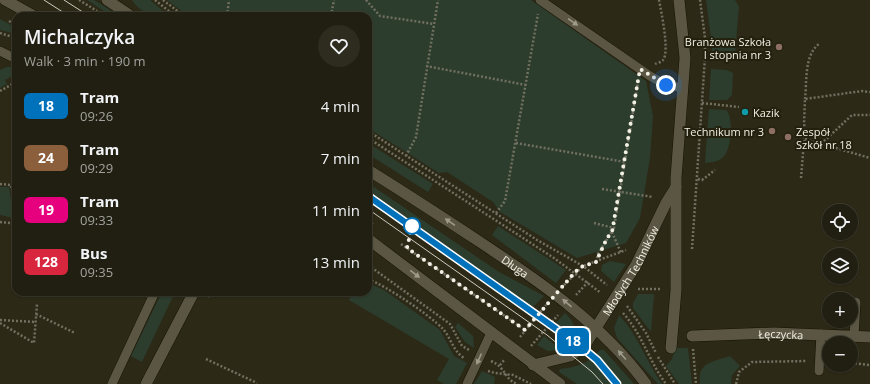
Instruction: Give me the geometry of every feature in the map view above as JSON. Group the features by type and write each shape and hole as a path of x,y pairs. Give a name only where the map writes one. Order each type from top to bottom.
{"street":[{"path":"5,0 27,12"},
{"name":"Młodych Techników","path":"671,348 676,290 676,187 685,58 679,0"},
{"path":"111,1 126,12"},
{"name":"Długa","path":"372,173 438,214 568,303 609,341 646,384"},
{"name":"Młodych Techników","path":"533,364 561,359 572,355 585,345 636,264 666,203 676,187"},
{"path":"372,242 560,384"},
{"path":"146,384 192,296"},
{"name":"Łęczycka","path":"692,336 821,334 854,336"},
{"name":"Łęczycka","path":"858,336 870,337"}],"lane":[{"path":"540,4 666,85 683,88"},
{"path":"1,52 12,57"},
{"path":"112,384 153,296"},
{"path":"854,328 854,336"},
{"path":"467,384 491,333"},
{"path":"819,371 821,334"}],"path":[{"path":"79,0 98,12"},
{"path":"155,0 170,12"},
{"path":"162,0 178,12"},
{"path":"227,12 229,0"},
{"path":"332,12 334,0"},
{"path":"366,0 380,16 434,24"},
{"path":"406,156 416,137 426,66 438,0"},
{"path":"596,262 607,238 614,228 640,69 663,61 664,58 666,41 659,0"},
{"path":"692,251 698,179 705,38 700,0"},
{"path":"496,213 505,201 540,4"},
{"path":"0,33 12,37"},
{"path":"801,178 805,139 805,99 810,58 812,49 819,44"},
{"path":"426,66 526,85"},
{"path":"0,91 12,84"},
{"path":"805,99 862,91 870,92"},
{"path":"702,103 739,107"},
{"path":"821,144 852,115 870,115"},
{"path":"372,134 537,240 583,266 603,280 614,299 637,330 659,375 666,384"},
{"path":"805,139 870,158"},
{"path":"372,141 575,272 614,299 627,306 646,333 664,369 675,384"},
{"path":"516,143 625,162"},
{"path":"698,179 702,180 715,170"},
{"path":"0,184 11,185 12,190"},
{"path":"602,188 620,192 654,196 652,202"},
{"path":"0,222 10,223 12,222"},
{"path":"594,224 614,228"},
{"path":"612,232 621,253"},
{"path":"401,244 525,330"},
{"path":"500,365 525,330 575,272 583,266 629,249"},
{"path":"372,268 450,324 462,346 473,352"},
{"path":"372,281 381,284 434,321 443,329 457,353 469,360"},
{"path":"514,375 515,368 542,331 588,282"},
{"path":"635,294 638,288 676,290"},
{"path":"627,306 631,300"},
{"path":"0,321 34,343 38,304"},
{"path":"36,314 75,333"},
{"path":"0,321 36,322"},
{"path":"206,359 257,383"},
{"path":"487,359 500,365 507,374 509,380 518,384"},
{"path":"736,384 739,372 752,362 819,361"},
{"path":"858,364 870,365"},
{"path":"484,368 495,373 514,375 531,384"},
{"path":"696,372 696,384"}],"green space":[{"path":"87,0 94,0 114,12 106,12"},
{"path":"132,0 150,0 164,12 146,12 136,5"},
{"path":"167,0 531,0 646,81 653,116 650,158 640,218 626,243 577,258 500,212 493,202 447,172 439,173 372,131 372,12 183,12"},
{"path":"706,0 735,0 739,7 735,54 731,60 712,60 712,46"},
{"path":"0,19 12,26 12,33 0,30"},
{"path":"7,67 12,67 12,76 5,80 7,84 0,88 0,70"},
{"path":"711,69 727,70 733,73 732,95 727,100 709,100"},
{"path":"709,109 726,110 730,119 731,132 729,146 725,155 714,162 705,163"},
{"path":"372,146 433,184 428,192 372,157"},
{"path":"372,186 499,272 544,296 533,307 372,195"},
{"path":"0,187 9,187 12,218 0,215"},
{"path":"498,226 566,270 556,283 492,235"},
{"path":"610,261 626,264 614,282 601,271 602,265"},
{"path":"372,285 384,290 440,330 454,356 467,363 456,384 444,384 437,380 449,359 349,300 351,296 372,296"},
{"path":"638,294 654,294 651,332 633,308 633,303"},
{"path":"160,296 173,296 142,362 131,356"},
{"path":"565,313 574,326 574,336 556,323"},
{"path":"619,315 637,340 662,384 658,384 617,338 614,328"},
{"path":"458,323 473,336 474,348 465,342 455,327"},
{"path":"544,336 561,350 548,351 537,345"},
{"path":"675,348 688,348 692,384 679,384 666,366 672,359"},
{"path":"600,350 604,350 634,384 577,384 559,372 560,369 577,366 587,362"},
{"path":"730,356 740,366 732,375 731,384 700,384 701,371 704,367 712,362"},
{"path":"482,371 495,377 494,384 474,384"}],"tram line":[{"path":"44,0 63,12"},
{"path":"64,0 83,12"},
{"path":"372,199 579,345 597,360 617,384"},
{"name":"18","path":"372,199 579,345 597,360 617,384"},
{"path":"372,212 547,335 592,372 603,384"}],"place":[{"name":"Branżowa Szkoła I stopnia nr 3","path":"779,47"},
{"name":"Kazik","path":"745,112"},
{"name":"Technikum nr 3","path":"772,131"},
{"name":"Zespół Szkół nr 18","path":"788,137"}],"route":[{"path":"412,226 407,248 525,330 575,272 583,266 596,262 598,254 614,228 640,69 666,85"}]}
